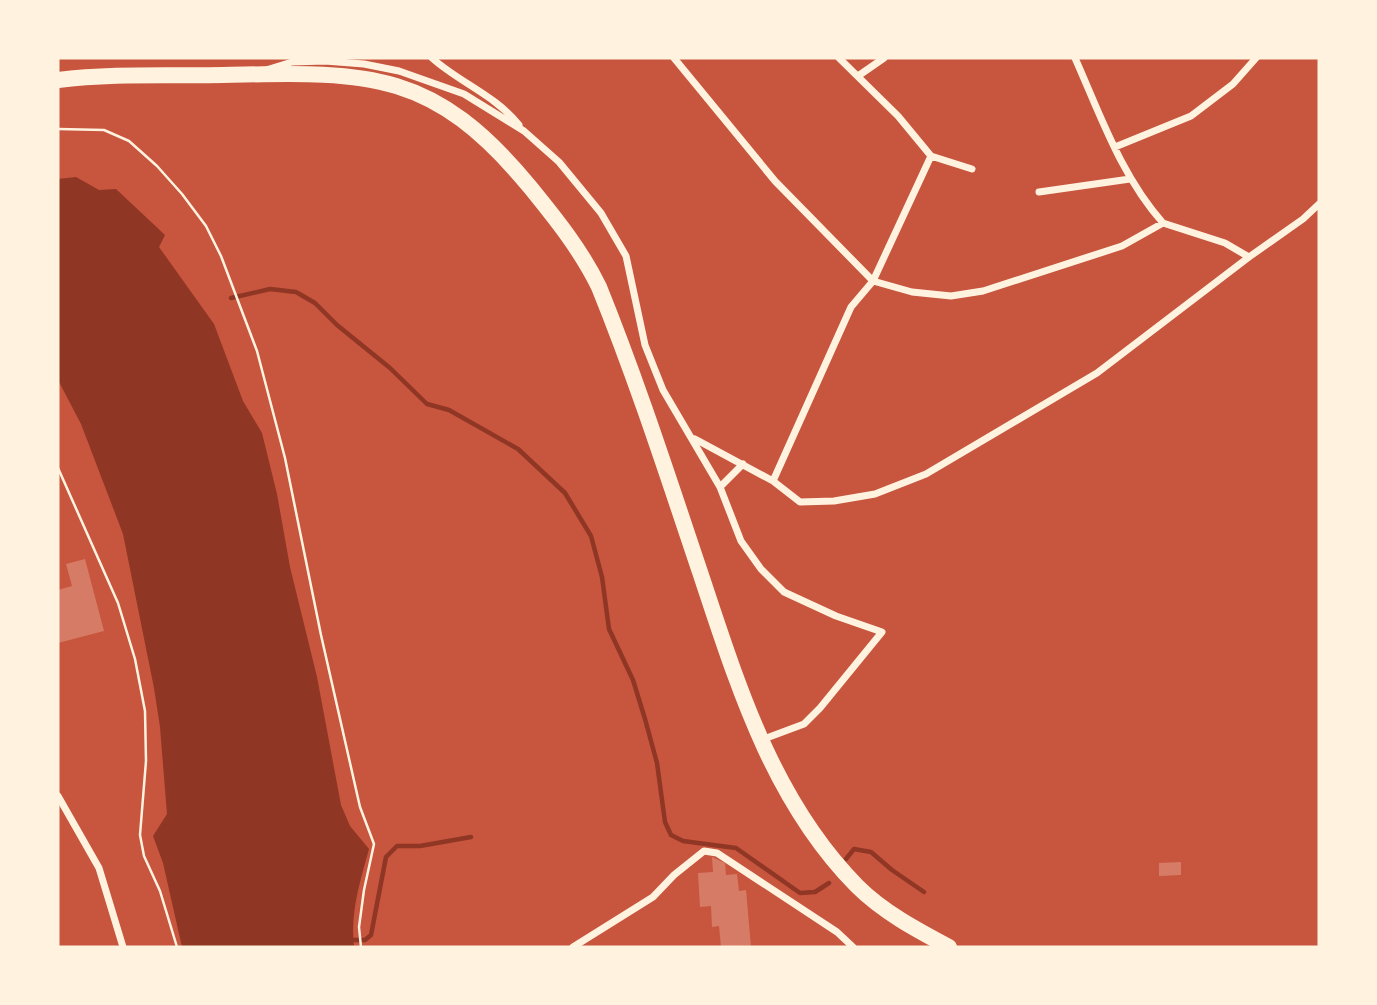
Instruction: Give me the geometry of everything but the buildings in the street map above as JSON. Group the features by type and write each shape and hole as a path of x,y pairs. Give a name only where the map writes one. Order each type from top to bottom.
{"main road":[{"path":"58,80 258,74 355,76 409,89 425,96 457,115 484,137 516,170 561,226 591,271 610,314 760,741 791,798 817,837 860,888 896,917 949,947"}],"street":[{"path":"432,58 508,111 524,131 559,162 601,213 626,256 645,345 663,390 720,487 741,541 761,569 784,592 882,632 804,724 760,741"},
{"path":"674,58 775,181 873,281 912,292 951,296 983,292 1122,246 1163,223"},
{"path":"839,58 898,116 931,156 972,169"},
{"path":"858,76 884,58"},
{"path":"1075,58 1130,179 1146,204 1163,223 1225,243 1249,257"},
{"path":"1115,147 1192,116 1233,84 1256,58"},
{"path":"258,74 273,66 314,61 364,64 399,71 464,94 524,131"},
{"path":"772,481 851,307 873,281 931,156"},
{"path":"1038,192 1130,179"},
{"path":"693,439 772,481 800,502 834,501 875,494 926,474 1097,373 1303,219 1319,204"},
{"path":"720,487 743,464"},
{"path":"58,796 99,867 123,947"},
{"path":"573,947 653,897 674,875 704,851 717,853 837,932 853,947"}],"path":[{"path":"58,129 104,130 129,141 157,166 206,226 221,256 257,351 285,458 360,807 374,844 364,890 361,947"},
{"path":"58,468 118,603 135,659 145,711 146,761 140,835 144,856 160,891 177,947"}],"shaded area":[{"path":"76,177 99,190 116,189 165,235 159,247 214,324 243,401 262,433 277,494 290,567 317,677 341,805 350,826 369,849 355,909 354,947 182,947 163,863 153,836 167,814 160,727 123,534 81,424 58,380 58,179"}],"waterway":[{"path":"231,298 270,289 296,292 315,303 427,404 449,410 518,449 565,493 591,536 602,577 609,629 633,680 645,719 657,763 665,822 671,835 683,841 736,848 800,893 815,892 829,883"},
{"path":"353,940 365,940 371,935 386,857 397,846 420,846 471,837"},
{"path":"846,859 854,849 871,852 924,892"}]}
